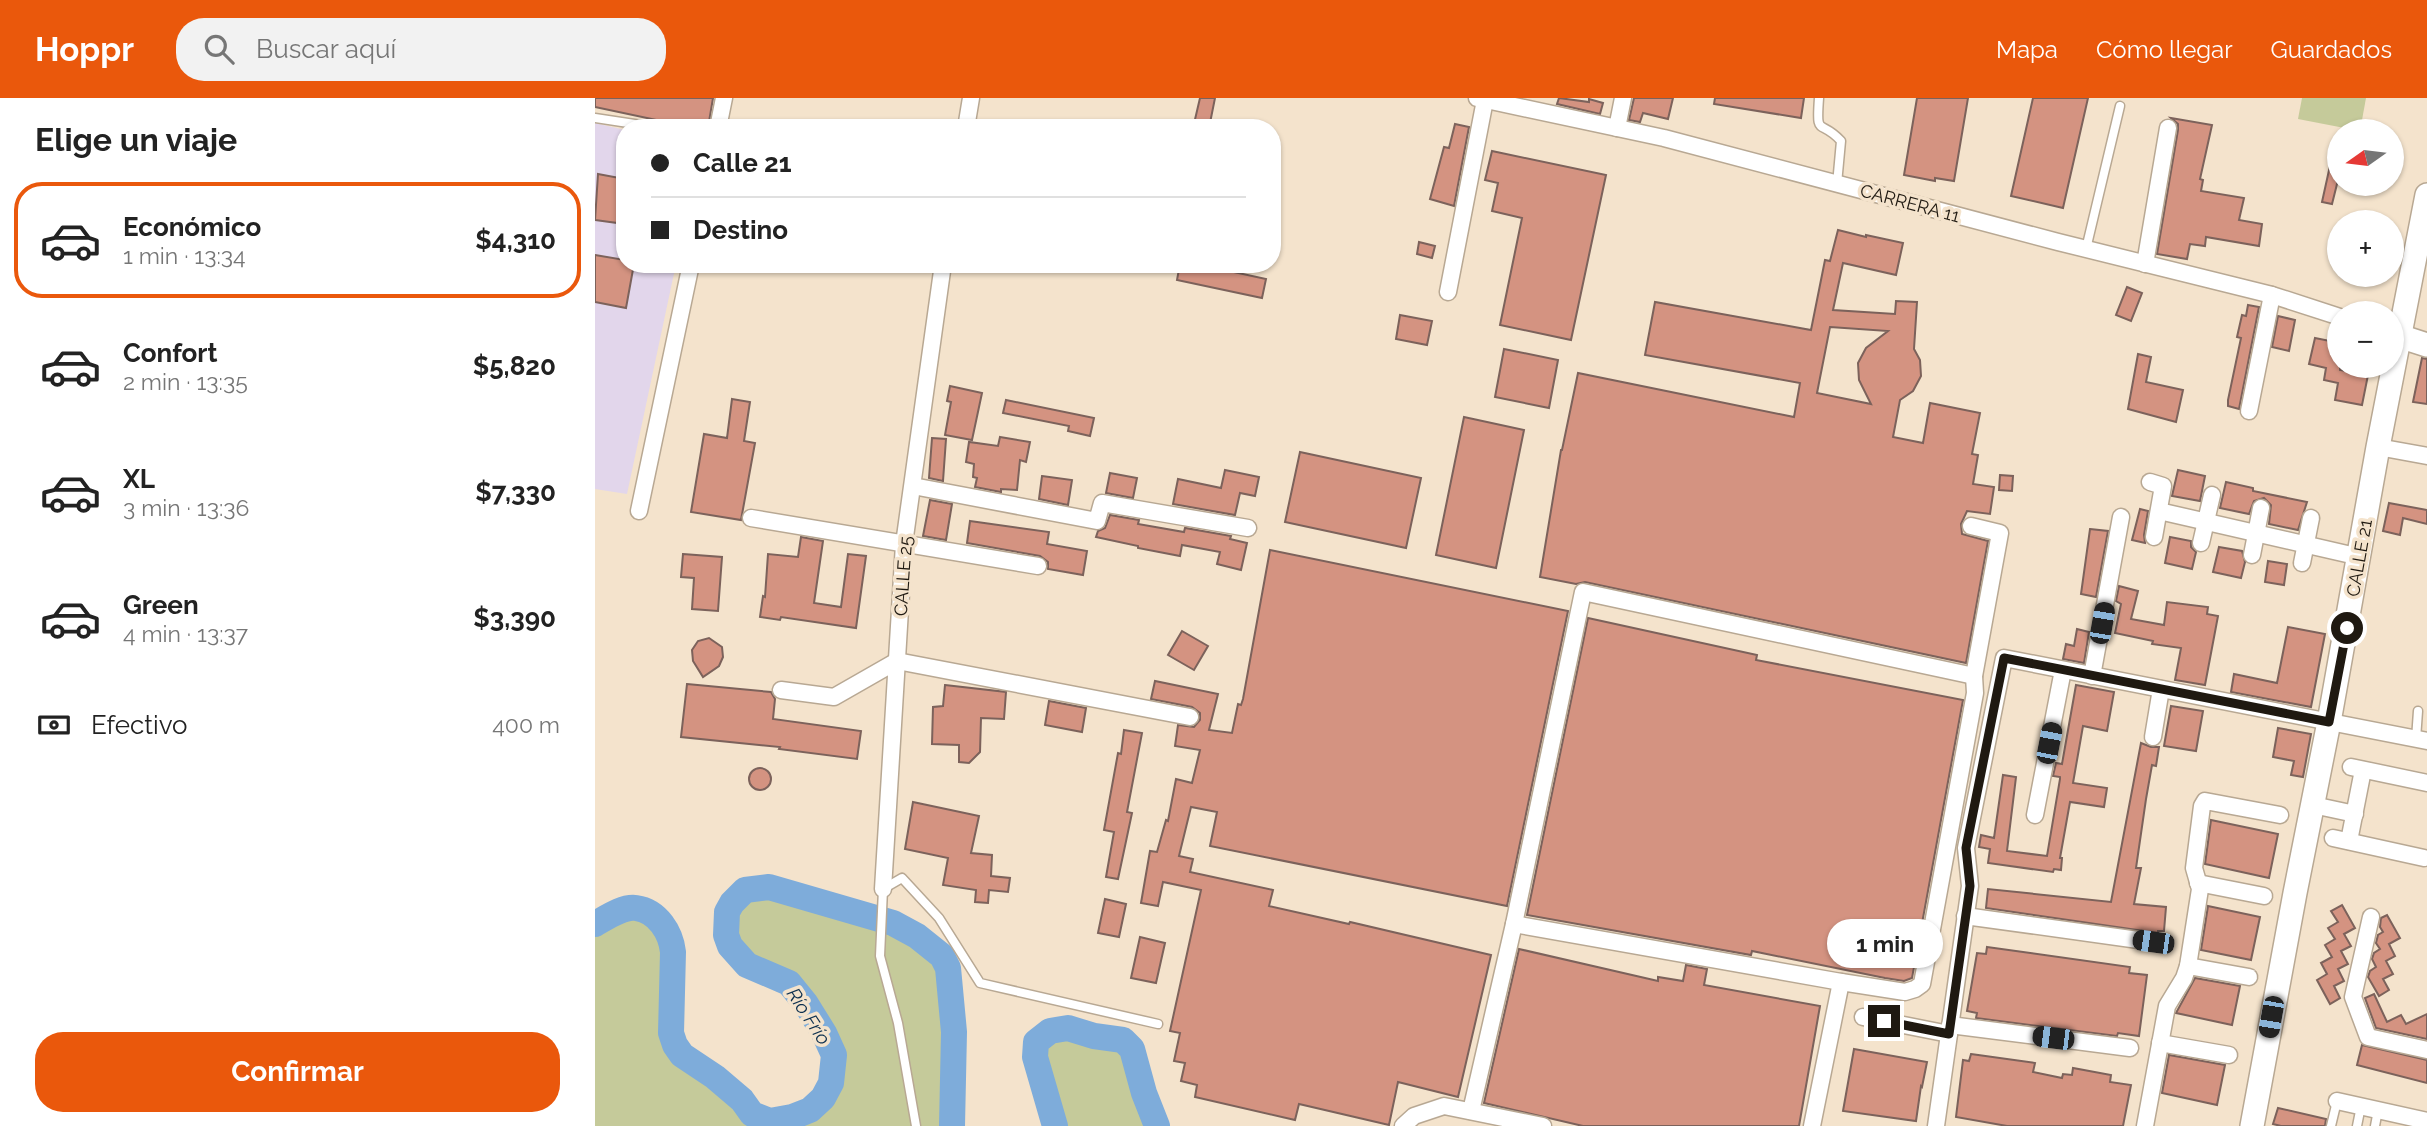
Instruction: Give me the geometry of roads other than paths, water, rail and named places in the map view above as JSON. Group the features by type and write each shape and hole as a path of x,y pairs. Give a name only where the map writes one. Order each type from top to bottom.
{"street":[{"path":"720,119 724,98"},
{"path":"968,119 971,98"},
{"path":"1617,128 1623,98"},
{"path":"1448,292 1481,99"},
{"name":"CARRERA 11","path":"1481,99 1529,103 1617,128 2273,295 2327,313"},
{"path":"2145,264 2168,128"},
{"name":"CALLE 21","path":"2404,301 2427,195"},
{"path":"639,512 689,273"},
{"name":"CALLE 25","path":"883,889 904,544 942,273"},
{"path":"2249,411 2273,295"},
{"path":"2404,338 2427,345"},
{"name":"CALLE 21","path":"2252,1126 2360,557 2389,378"},
{"path":"2378,447 2427,456"},
{"path":"2150,482 2164,486 2154,537"},
{"path":"913,486 1097,522 1102,503 1248,528"},
{"path":"2201,543 2212,495"},
{"path":"2252,555 2260,508"},
{"path":"2159,511 2360,557"},
{"path":"2092,676 2121,517"},
{"path":"751,518 1038,566"},
{"path":"2302,563 2311,518"},
{"path":"1514,924 1905,992 1922,984 1975,693 1974,676 2000,533 1971,526"},
{"path":"1471,1111 1514,924 1583,592 1974,676"},
{"path":"1935,1126 1970,886 1966,848 2004,658 2422,740"},
{"path":"781,690 834,697 897,661 1189,717"},
{"path":"2035,815 2063,670"},
{"path":"2153,737 2161,690"},
{"path":"2424,858 2341,840 2355,814 2357,769 2427,783"},
{"path":"2150,1125 2167,1006 2188,966 2200,889 2194,868 2202,806 2205,801 2280,815"},
{"path":"2313,805 2355,814"},
{"path":"2198,883 2264,896"},
{"path":"1965,916 2153,942"},
{"path":"2371,917 2353,997 2368,1037 2427,1050"},
{"path":"2188,966 2249,977"},
{"path":"1812,1126 1841,982"},
{"path":"1863,1017 2130,1048"},
{"path":"2160,1043 2229,1055"},
{"path":"2337,1101 2361,1106 2377,1118 2427,1121"},
{"path":"1403,1126 1414,1116 1444,1106 1543,1126"}],"lane":[{"path":"1819,98 1819,126 1841,141 1837,184"},
{"path":"2086,249 2120,106"},
{"path":"595,118 616,121"},
{"path":"2418,711 2422,740"},
{"path":"916,1126 898,1023 880,956 883,889 902,878 939,918 980,982 1158,1024"},
{"path":"2331,1126 2337,1101"},
{"path":"2357,1126 2361,1106"}],"waterway":[{"name":"Río Frío","path":"595,924 631,908 644,910 657,918 666,931 673,952 671,1033 675,1045 682,1055 715,1077 742,1100 752,1114 770,1121 810,1110 823,1098 831,1083 834,1055 806,1004 789,983 747,965 730,946 726,935 727,912 732,903 745,890 769,887 893,923 917,936 942,956 948,968 954,1032 952,1126"},
{"name":"Río Frío","path":"1055,1126 1035,1057 1036,1042 1050,1031 1068,1028 1094,1036 1123,1040 1132,1049 1144,1093 1157,1126"}]}
